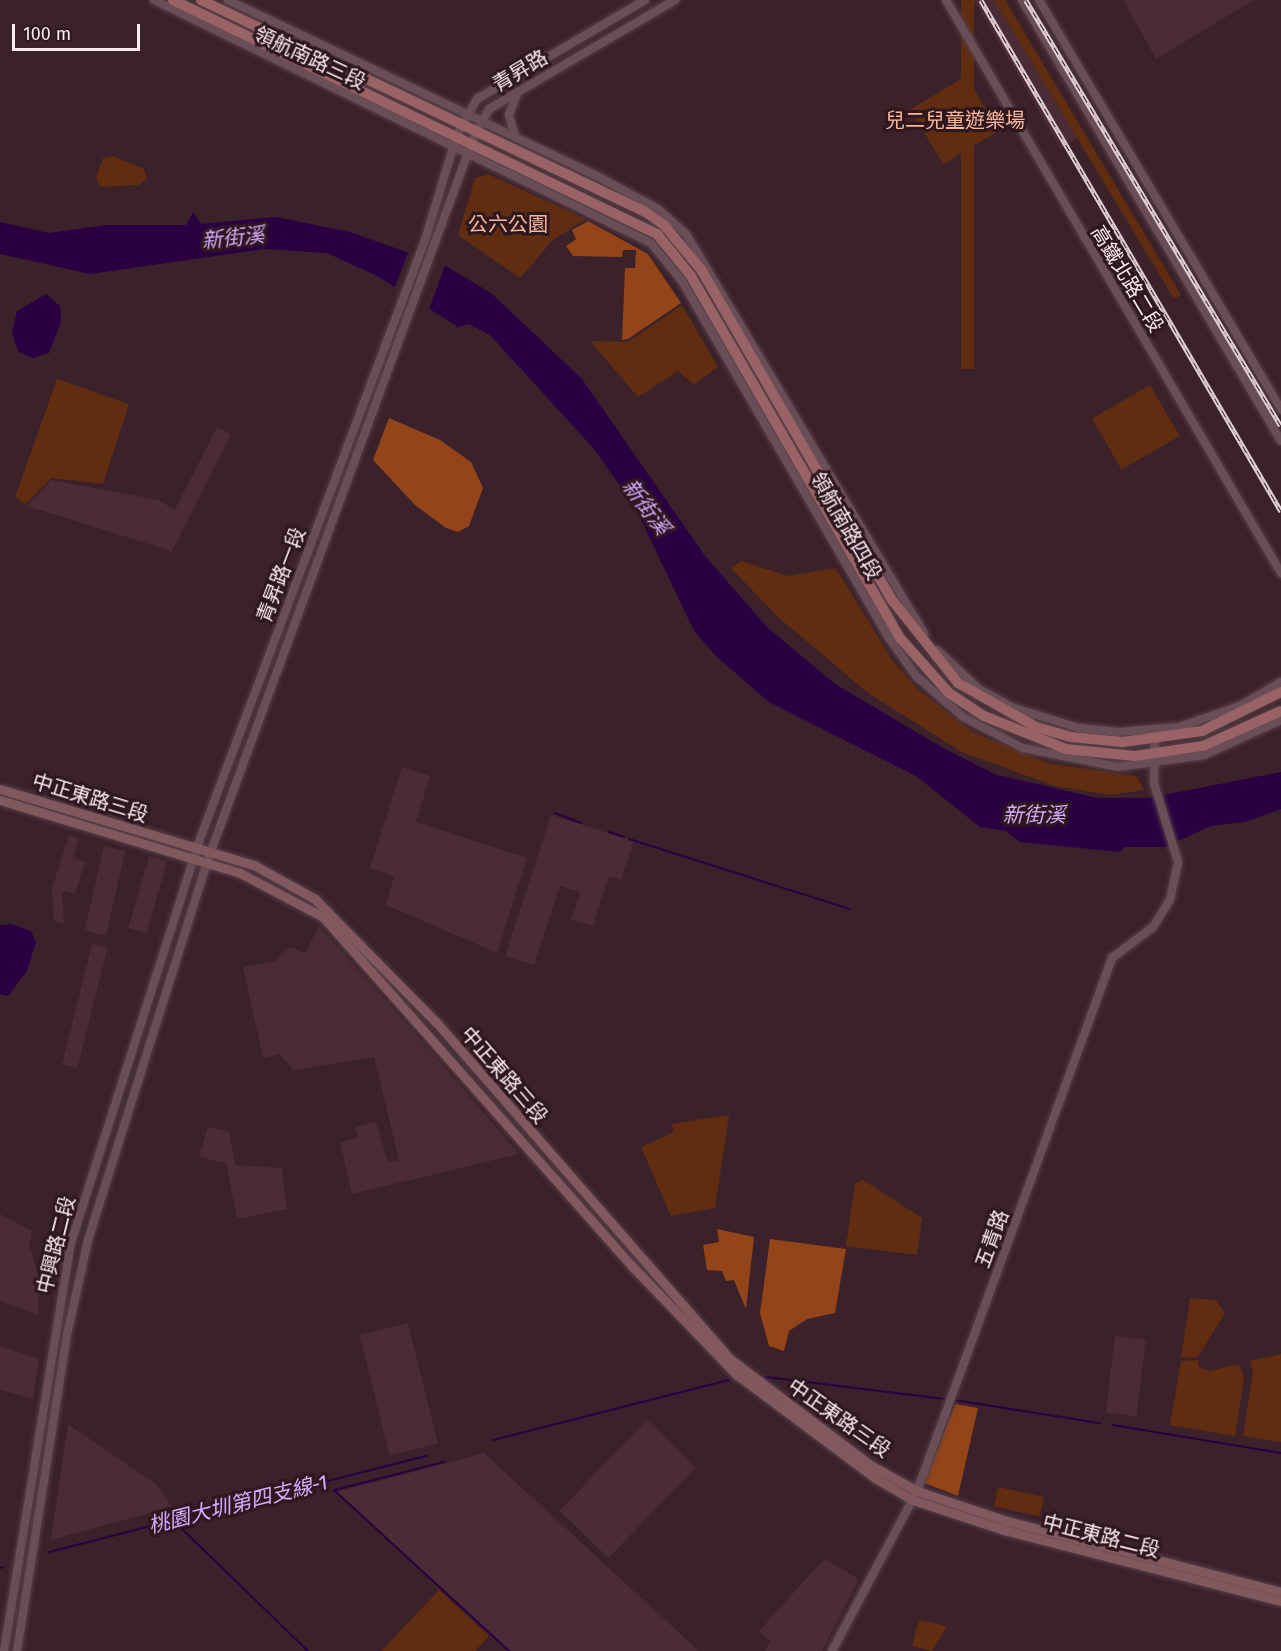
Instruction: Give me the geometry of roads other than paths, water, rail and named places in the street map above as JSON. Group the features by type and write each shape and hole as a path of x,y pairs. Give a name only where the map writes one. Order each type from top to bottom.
{"main road":[{"name":"領航南路三段","path":"173,0 470,147"},
{"name":"領航南路三段","path":"201,0 479,126"},
{"name":"領航南路四段","path":"479,126 567,174 644,211 687,251 892,600 958,683 1036,727 1071,737 1156,736 1218,725 1281,692"},
{"name":"領航南路四段","path":"470,147 630,218 657,234 678,258 901,639 949,693 1006,728 1066,749 1157,761 1235,736 1281,711"},
{"name":"中正東路三段","path":"0,789 105,824 211,851 284,879 343,924 744,1372 833,1439 915,1496"},
{"name":"中正東路三段","path":"0,800 270,885 323,917 363,957 632,1266 737,1375 823,1444 915,1496"},
{"name":"中正東路二段","path":"915,1496 1281,1592"},
{"name":"中正東路二段","path":"915,1496 1004,1530 1281,1601"}],"street":[{"name":"領航南路三段","path":"154,0 455,140"},
{"name":"領航南路三段","path":"228,0 464,118"},
{"name":"青昇路","path":"402,302 455,140 464,118 477,99 645,0"},
{"name":"青昇路","path":"414,307 470,147 489,109 675,0"},
{"name":"高鐵北路二段","path":"946,0 1281,573"},
{"path":"1022,0 1281,441"},
{"path":"1039,0 1281,410"},
{"path":"515,136 509,115 518,92"},
{"name":"領航南路四段","path":"479,126 515,136 658,209 708,265 909,612 958,672 1037,718 1079,728 1156,736 1240,706 1281,682"},
{"path":"567,174 612,184"},
{"name":"青昇路一段","path":"193,860 402,302"},
{"name":"青昇路一段","path":"206,864 356,455 414,307"},
{"path":"345,452 356,455"},
{"path":"293,590 305,594"},
{"path":"249,710 260,713"},
{"name":"領航南路四段","path":"1157,761 1239,743 1281,720"},
{"path":"1156,736 1157,761"},
{"name":"五青路","path":"832,1651 915,1496 1106,972 1120,948 1140,938 1163,915 1176,876 1174,847 1157,795 1157,761"},
{"name":"中興路二段","path":"4,1651 41,1404 70,1246 193,860"},
{"name":"中興路二段","path":"17,1651 55,1411 82,1261 206,864"},
{"path":"161,959 174,964"},
{"path":"70,1246 82,1261"},
{"path":"41,1404 55,1411"}],"water":[{"name":"新街溪","path":"193,212 201,224 276,217 350,232 446,266 491,293 582,379 705,556 767,627 835,684 945,749 997,775 1097,798 1148,798 1281,772 1281,809 1245,822 1211,826 1165,847 1124,847 1120,852 1020,842 1006,831 980,827 916,776 769,702 716,656 694,631 635,507 594,449 490,335 469,324 458,327 377,276 327,253 264,249 90,274 0,254 0,222 49,233 107,225 186,225"},
{"path":"46,294 60,306 61,322 49,353 33,358 18,351 12,333 17,311"},
{"path":"12,924 31,931 36,942 27,971 8,996 0,994 0,925"}],"waterway":[{"path":"555,813 581,823"},
{"path":"609,832 624,837"},
{"path":"629,839 850,909"},
{"name":"桃園大圳第四支線-1","path":"766,1377 945,1399"},
{"name":"桃園大圳第四支線-1","path":"493,1440 729,1380"},
{"name":"桃園大圳第四支線-1","path":"954,1400 1100,1423"},
{"name":"桃園大圳第四支線-1","path":"1113,1425 1281,1453"},
{"name":"桃園大圳第四支線-1","path":"49,1552 427,1456"},
{"path":"444,1462 334,1490 509,1651"},
{"path":"182,1529 308,1651"}],"railway":[{"path":"981,0 1281,511"},
{"path":"1026,0 1281,426"}],"park label":[{"name":"兒二兒童遊樂場","path":"955,120"},
{"name":"公六公園","path":"508,224"}]}
